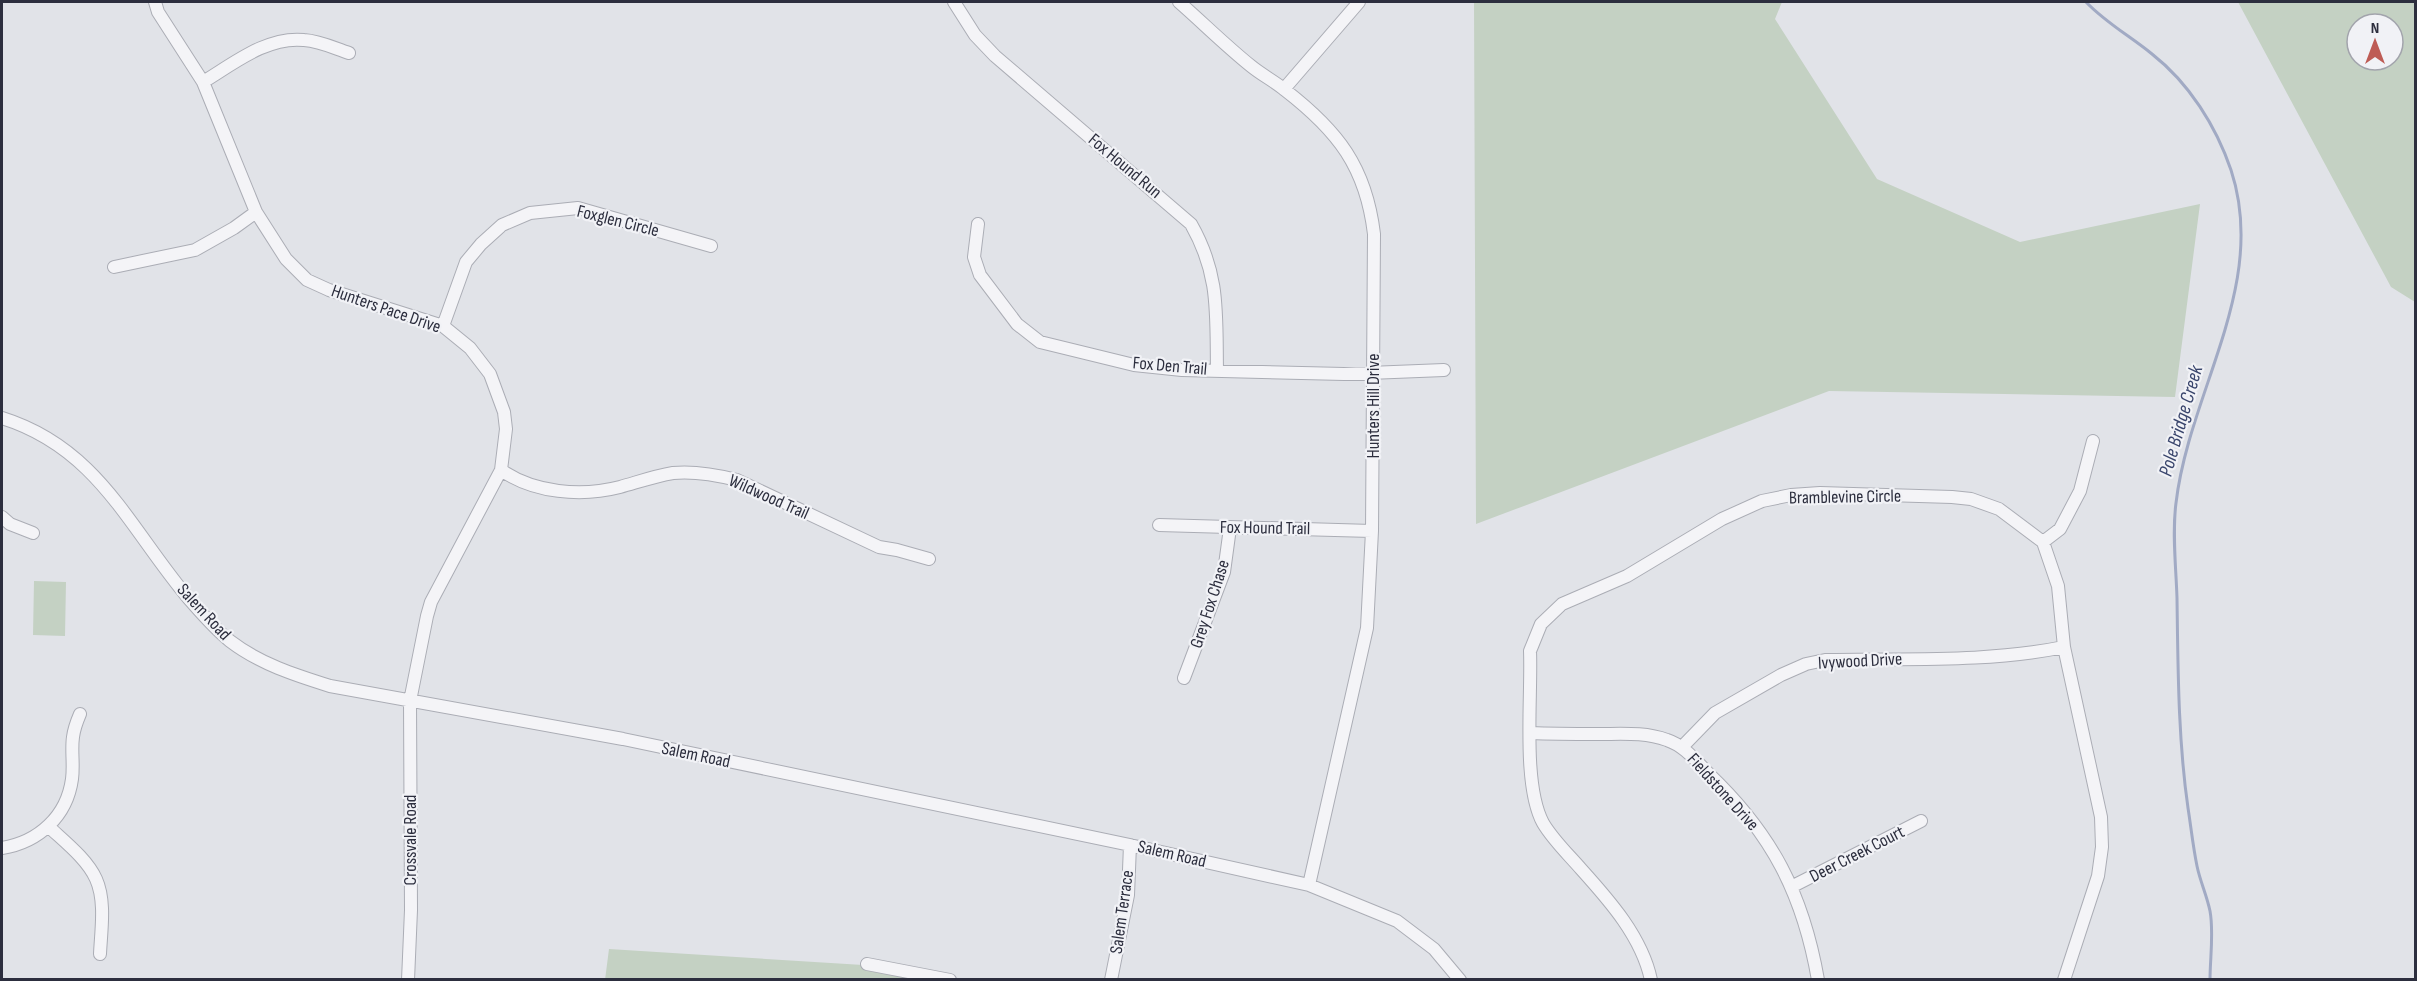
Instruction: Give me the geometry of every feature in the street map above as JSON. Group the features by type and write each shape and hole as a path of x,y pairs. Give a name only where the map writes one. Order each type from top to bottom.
{"street":[{"name":"Hunters Pace Drive","path":"155,2 158,12 203,82 256,212 286,259 307,280 329,290 443,326 470,348 490,374 504,412 506,429 501,470 431,602 410,701"},
{"name":"Fox Hound Run","path":"954,2 975,35 995,56 1191,224 1208,257 1215,286 1217,370"},
{"name":"Hunters Hill Drive","path":"1179,2 1243,60 1284,89 1323,123 1344,146 1365,191 1374,234 1372,531 1367,628 1309,885"},
{"path":"1284,89 1359,2"},
{"path":"203,82 245,56 282,41 305,40 349,53"},
{"name":"Foxglen Circle","path":"443,326 466,262 481,244 502,225 531,213 578,208 711,246"},
{"path":"114,267 195,250 234,228 256,212"},
{"name":"Fox Den Trail","path":"978,224 974,257 980,275 1017,324 1040,342 1134,365 1182,370 1374,374 1444,370"},
{"name":"Salem Road","path":"2,418 41,434 78,459 111,494 180,588 209,622 231,642 291,674 330,686 622,740 1130,845 1309,885 1397,921 1434,949 1460,980"},
{"path":"2064,980 2098,876 2102,832 2099,803 2064,647 2058,586 2043,542 2060,529 2080,491 2093,441"},
{"name":"Wildwood Trail","path":"501,470 515,480 547,490 576,493 618,487 647,478 676,473 720,476 737,480 879,547 928,559"},
{"name":"Bramblevine Circle","path":"1651,980 1636,941 1615,910 1558,844 1543,822 1533,794 1530,651 1534,637 1550,613 1562,604 1628,576 1722,519 1749,506 1777,498 1806,494 1971,499 1999,509 2043,542"},
{"path":"2,518 10,524 33,533"},
{"name":"Fox Hound Trail","path":"1159,525 1372,531"},
{"name":"Grey Fox Chase","path":"1184,678 1224,572 1230,528"},
{"name":"Ivywood Drive","path":"1682,747 1715,713 1781,675 1806,664 1825,660 1979,659 2028,654 2064,647"},
{"name":"Crossvale Road","path":"408,980 411,910 410,701"},
{"path":"2,848 25,842 49,827 59,814 67,800 72,778 73,736 80,714"},
{"name":"Fieldstone Drive","path":"1531,734 1630,734 1666,740 1682,747 1731,794 1766,839 1793,886 1812,948 1818,980"},
{"name":"Deer Creek Court","path":"1793,886 1921,821"},
{"path":"49,827 88,865 97,880 101,914 100,954"},
{"name":"Salem Terrace","path":"1111,980 1128,895 1130,845"},
{"path":"867,964 950,980"}],"green space":[{"path":"1474,2 1782,2 1775,19 1877,179 2020,242 2200,204 2175,397 1829,391 1476,524"},
{"path":"2238,2 2415,2 2415,302 2391,287"},
{"path":"34,581 66,582 65,636 33,635"},
{"path":"609,949 863,965 943,980 605,980"}],"waterway":[{"name":"Pole Bridge Creek","path":"2086,2 2165,66 2178,78 2200,106 2218,137 2231,170 2240,213 2240,255 2234,296 2184,461 2174,526 2182,756 2196,859 2211,919 2210,980"}]}
